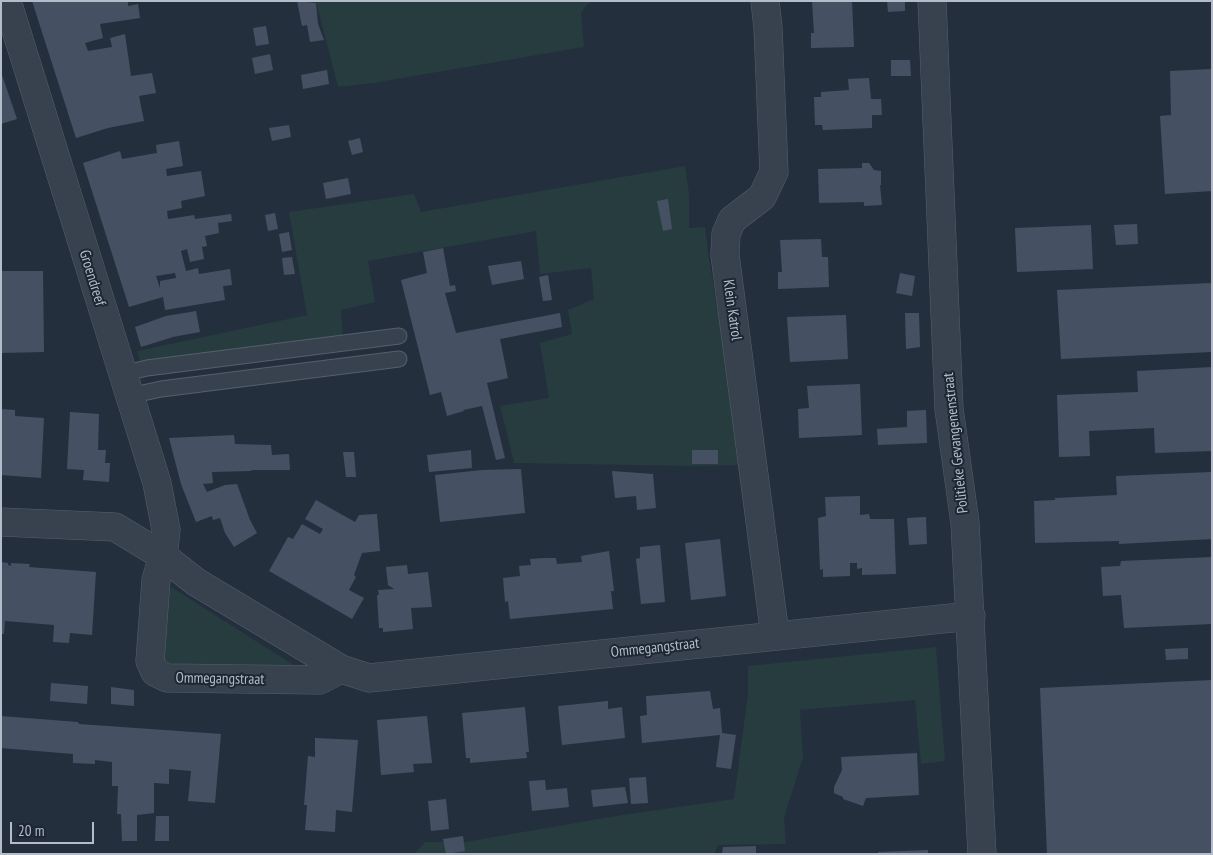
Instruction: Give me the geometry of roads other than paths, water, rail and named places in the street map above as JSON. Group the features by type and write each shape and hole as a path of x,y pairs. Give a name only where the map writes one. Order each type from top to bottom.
{"street":[{"name":"Groendreef","path":"7,1 157,483 166,530 163,556"},
{"name":"Klein Katrol","path":"765,1 768,28 774,172 762,197 732,220 726,234 724,255 775,635"},
{"name":"Politieke Gevangenenstraat","path":"932,1 949,409 965,524 982,854"},
{"name":"Ommegangstraat","path":"1,522 116,527 163,556 196,582 341,669 369,678 971,616"},
{"name":"Ommegangstraat","path":"163,556 156,580 150,661 155,672 167,678 320,680 341,669"}],"lane":[{"path":"126,385 147,368 399,336"},
{"path":"126,385 161,389 399,359"}]}
